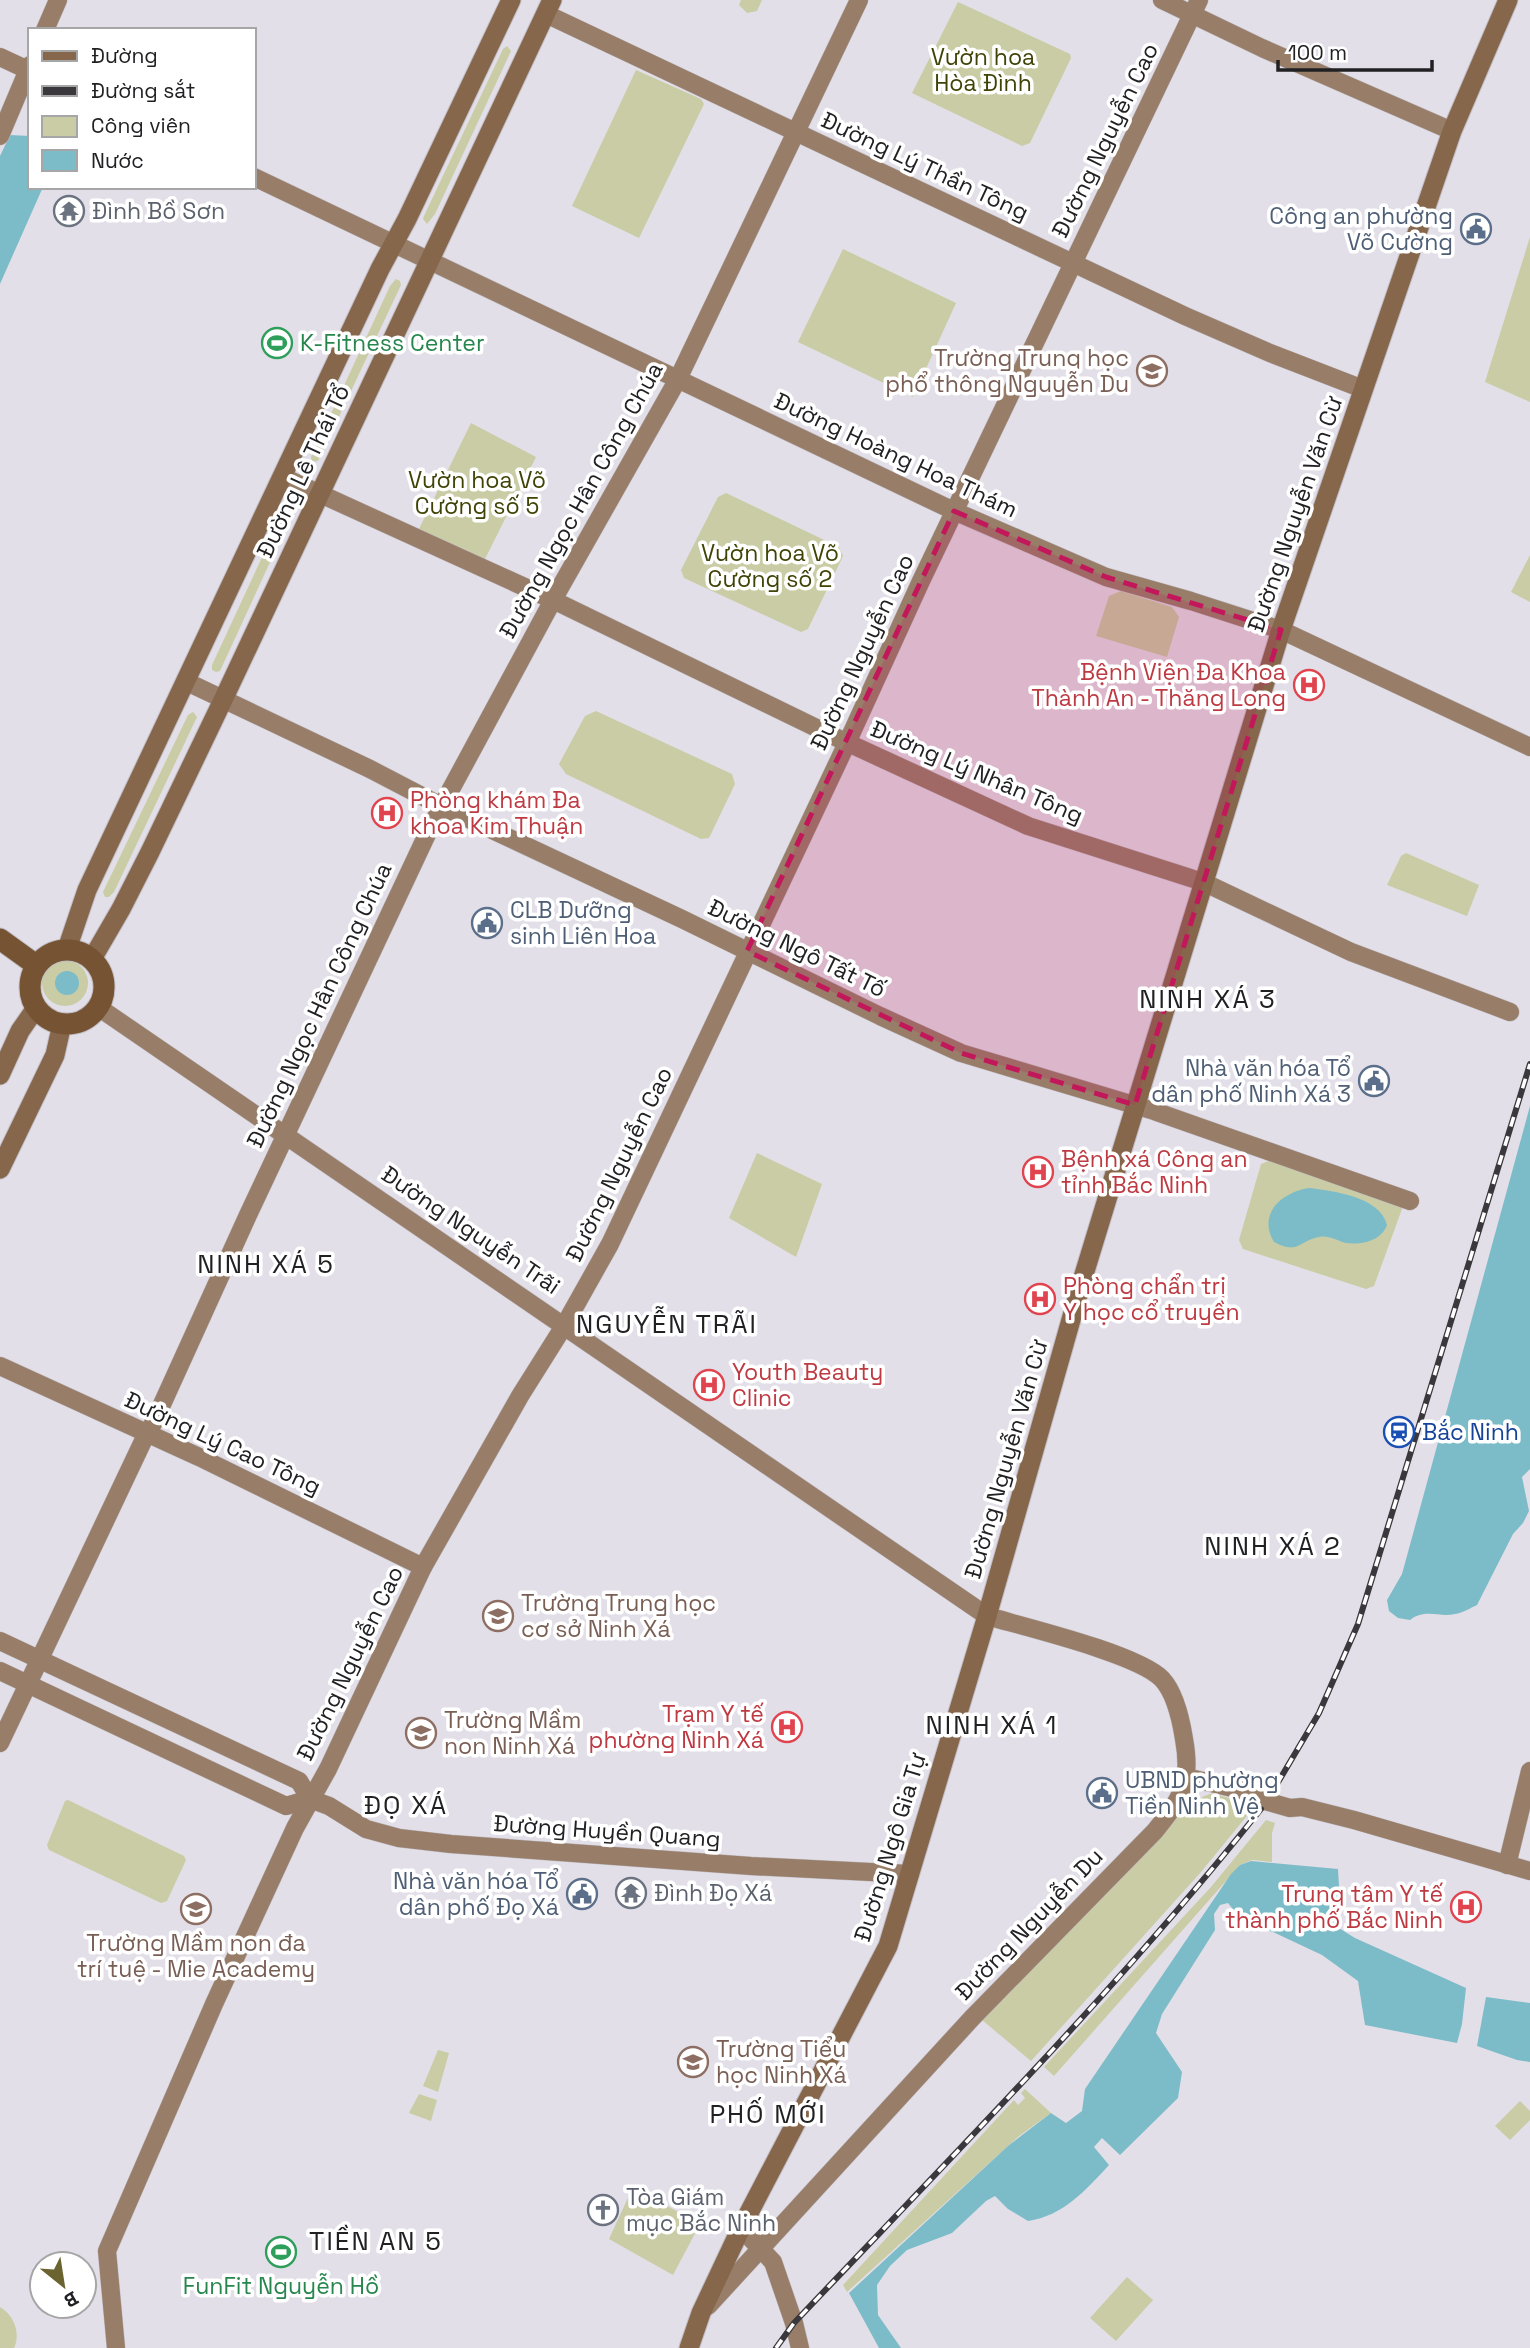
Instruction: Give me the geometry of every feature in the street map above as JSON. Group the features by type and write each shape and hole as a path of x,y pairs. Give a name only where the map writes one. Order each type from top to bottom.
{"highway":[{"path":"0,939 36,965"},
{"path":"67,949 92,959 99,967 104,982 98,1007 82,1020 62,1024 50,1020 36,1009 29,987 36,965 49,954 67,949"}],"main road":[{"name":"Đường Lê Thái Tổ","path":"67,949 82,902 511,0"},
{"name":"Đường Nguyễn Văn Cừ","path":"987,1616 1135,1105 1281,630 1452,131 1508,0"},
{"name":"Đường Lê Thái Tổ","path":"92,959 150,852 223,700 549,7"},
{"path":"0,1075 23,1027 36,1009"},
{"path":"0,1169 55,1055 62,1024"},
{"name":"Đường Ngô Gia Tự","path":"689,2348 701,2313 741,2228 888,1946 987,1616"}],"street":[{"path":"46,28 58,0"},
{"name":"Đường Ngọc Hân Công Chúa","path":"0,1743 441,806 678,379 859,0"},
{"path":"1162,0 1196,8 1452,131"},
{"name":"Đường Lý Thần Tông","path":"549,7 796,133 1228,335 1363,390"},
{"name":"Đường Nguyễn Cao","path":"116,2348 107,2251 199,2037 310,1799 328,1769 423,1567 526,1386 564,1326 615,1233 954,511 1196,8"},
{"path":"0,57 28,68"},
{"path":"0,136 28,70"},
{"name":"Đường Hoàng Hoa Thám","path":"256,178 954,511 1106,577 1281,630 1530,747"},
{"name":"Đường Lý Nhân Tông","path":"283,477 553,600 847,743 1028,826 1203,882 1351,952 1510,1012"},
{"name":"Đường Ngô Tất Tố","path":"187,682 961,1053 1135,1105 1410,1201"},
{"name":"Đường Nguyễn Trãi","path":"98,1007 987,1616"},
{"name":"Đường Lý Cao Tông","path":"0,1366 200,1457 423,1567"},
{"name":"Đường Nguyễn Du","path":"701,2313 972,2018 1155,1831 1181,1796 1186,1776 1186,1752 1180,1719 1165,1684 1153,1672 1104,1652 987,1616"},
{"name":"Đường Huyền Quang","path":"0,1641 299,1781 310,1799"},
{"name":"Đường Huyền Quang","path":"0,1671 286,1806 310,1799 329,1806 366,1829 399,1838 751,1866 910,1874"},
{"path":"1507,1865 1530,1771"},
{"path":"1186,1776 1245,1791 1257,1789 1292,1800 1302,1807 1530,1871"},
{"path":"741,2228 773,2262 800,2348"}],"highlighted area":[{"path":"954,511 1106,577 1281,630 1135,1105 961,1053 747,951"}],"green space":[{"path":"741,0 762,0 757,11 747,13 739,5"},
{"name":"Vườn hoa Hòa Đình","path":"958,2 1070,54 1071,58 1030,143 1022,146 912,93"},
{"path":"507,46 511,51 435,214 427,224 424,216 503,49"},
{"path":"636,70 701,99 704,104 639,238 572,206"},
{"path":"1530,237 1530,402 1485,382"},
{"path":"843,249 956,303 913,397 798,342"},
{"path":"396,279 401,285 318,461 312,462 311,457 390,286"},
{"name":"Vườn hoa Võ Cường số 5","path":"471,423 536,457 485,559 482,560 419,529"},
{"name":"Vườn hoa Võ Cường số 2","path":"726,493 839,547 843,556 808,629 801,632 684,578 681,570 718,497"},
{"path":"290,504 295,507 294,510 220,671 216,672 212,670 212,665 284,510"},
{"path":"1530,555 1530,602 1511,592"},
{"path":"1121,591 1172,607 1179,617 1167,657 1096,636 1109,596"},
{"path":"596,711 732,774 735,784 709,838 701,839 566,774 559,764 585,716"},
{"path":"193,712 197,717 114,892 105,897 103,892 188,715"},
{"path":"1406,853 1479,885 1467,916 1387,885 1401,856"},
{"path":"65,960 82,966 88,983 82,1000 65,1006 48,1000 42,983 48,966"},
{"path":"757,1153 822,1184 796,1257 729,1218"},
{"path":"1273,1159 1399,1201 1402,1209 1374,1286 1366,1289 1243,1249 1239,1240 1261,1164"},
{"path":"1213,1793 1255,1806 1201,1872 1031,2061 982,2020 1184,1810"},
{"path":"68,1800 184,1856 186,1860 167,1901 161,1903 49,1850 47,1845 65,1801"},
{"path":"1266,1820 1275,1823 1272,1833 1272,1862 1252,1860 1240,1865 1054,2076 1044,2067 1211,1887"},
{"path":"438,2050 449,2053 438,2092 423,2086"},
{"path":"1025,2089 1051,2113 1019,2136 847,2292 843,2285 1014,2100 1018,2105 1025,2098 1021,2093"},
{"path":"419,2094 437,2100 431,2121 409,2113"},
{"path":"1520,2101 1530,2111 1530,2120 1510,2140 1495,2126"},
{"path":"633,2187 700,2224 673,2275 609,2239"},
{"path":"1127,2277 1153,2300 1116,2341 1090,2318"},
{"path":"0,2307 15,2325 17,2337 14,2348 0,2348"}],"water":[{"path":"10,135 28,136 28,189 42,189 0,284 0,156"},
{"path":"67,971 76,974 79,983 76,992 67,995 58,992 55,983 58,974"},
{"path":"1530,1106 1530,1469 1522,1477 1529,1511 1513,1534 1477,1605 1464,1612 1449,1615 1427,1614 1410,1620 1398,1618 1389,1611 1387,1600 1402,1574"},
{"path":"1309,1188 1342,1193 1365,1201 1383,1215 1387,1225 1376,1238 1358,1243 1346,1243 1330,1237 1312,1239 1294,1247 1274,1242 1268,1222 1275,1206 1290,1194"},
{"path":"1251,1861 1338,1869 1339,1886 1334,1925 1355,1938 1466,1988 1457,2043 1365,2025 1358,1981 1322,1955 1273,1932 1243,1922 1228,1903 1220,1905 1214,1914 1215,1930 1162,2014 1156,2033 1182,2072 1178,2098 1120,2155 1102,2138 1094,2147 1109,2165 1063,2208 1028,2221 1008,2209 995,2196 952,2233 907,2250 890,2266 877,2285 878,2315 901,2348 879,2348 849,2293 1008,2146 1051,2113 1066,2123 1082,2111 1085,2089 1231,1874 1240,1865"},
{"path":"1486,1997 1530,2003 1530,2062 1477,2046"}],"railway":[{"path":"1277,1784 1319,1713 1358,1624 1530,1064"},
{"path":"776,2348 794,2323 1092,2007 1261,1809"}],"place":[{"name":"Đình Bồ Sơn","path":"69,211"},
{"name":"Công an phường Võ Cường","path":"1476,229"},
{"name":"K-Fitness Center","path":"277,343"},
{"name":"Trường Trung học phổ thông Nguyễn Du","path":"1152,371"},
{"name":"Bệnh Viện Đa Khoa Thành An - Thăng Long","path":"1309,685"},
{"name":"Phòng khám Đa khoa Kim Thuận","path":"387,813"},
{"name":"CLB Dưỡng sinh Liên Hoa","path":"487,923"},
{"name":"Nhà văn hóa Tổ dân phố Ninh Xá 3","path":"1374,1081"},
{"name":"Bệnh xá Công an tỉnh Bắc Ninh","path":"1038,1172"},
{"name":"Phòng chẩn trị Y học cổ truyền","path":"1040,1299"},
{"name":"Youth Beauty Clinic","path":"709,1385"},
{"name":"Bắc Ninh","path":"1399,1432"},
{"name":"Trường Trung học cơ sở Ninh Xá","path":"498,1616"},
{"name":"Trạm Y tế phường Ninh Xá","path":"787,1727"},
{"name":"Trường Mầm non Ninh Xá","path":"421,1733"},
{"name":"UBND phường Tiền Ninh Vệ","path":"1102,1793"},
{"name":"Đình Đọ Xá","path":"631,1893"},
{"name":"Nhà văn hóa Tổ dân phố Đọ Xá","path":"582,1894"},
{"name":"Trung tâm Y tế thành phố Bắc Ninh","path":"1466,1907"},
{"name":"Trường Mầm non đa trí tuệ - Mie Academy","path":"196,1909"},
{"name":"Trường Tiểu học Ninh Xá","path":"693,2062"},
{"name":"Tòa Giám mục Bắc Ninh","path":"603,2210"},
{"name":"FunFit Nguyễn Hồ","path":"281,2252"}],"district":[{"name":"NINH XÁ 3","path":"1208,999"},
{"name":"NINH XÁ 5","path":"266,1264"},
{"name":"NGUYỄN TRÃI","path":"667,1324"},
{"name":"NINH XÁ 2","path":"1273,1546"},
{"name":"NINH XÁ 1","path":"992,1725"},
{"name":"ĐỌ XÁ","path":"406,1805"},
{"name":"PHỐ MỚI","path":"768,2114"},
{"name":"TIỀN AN 5","path":"376,2241"}]}
